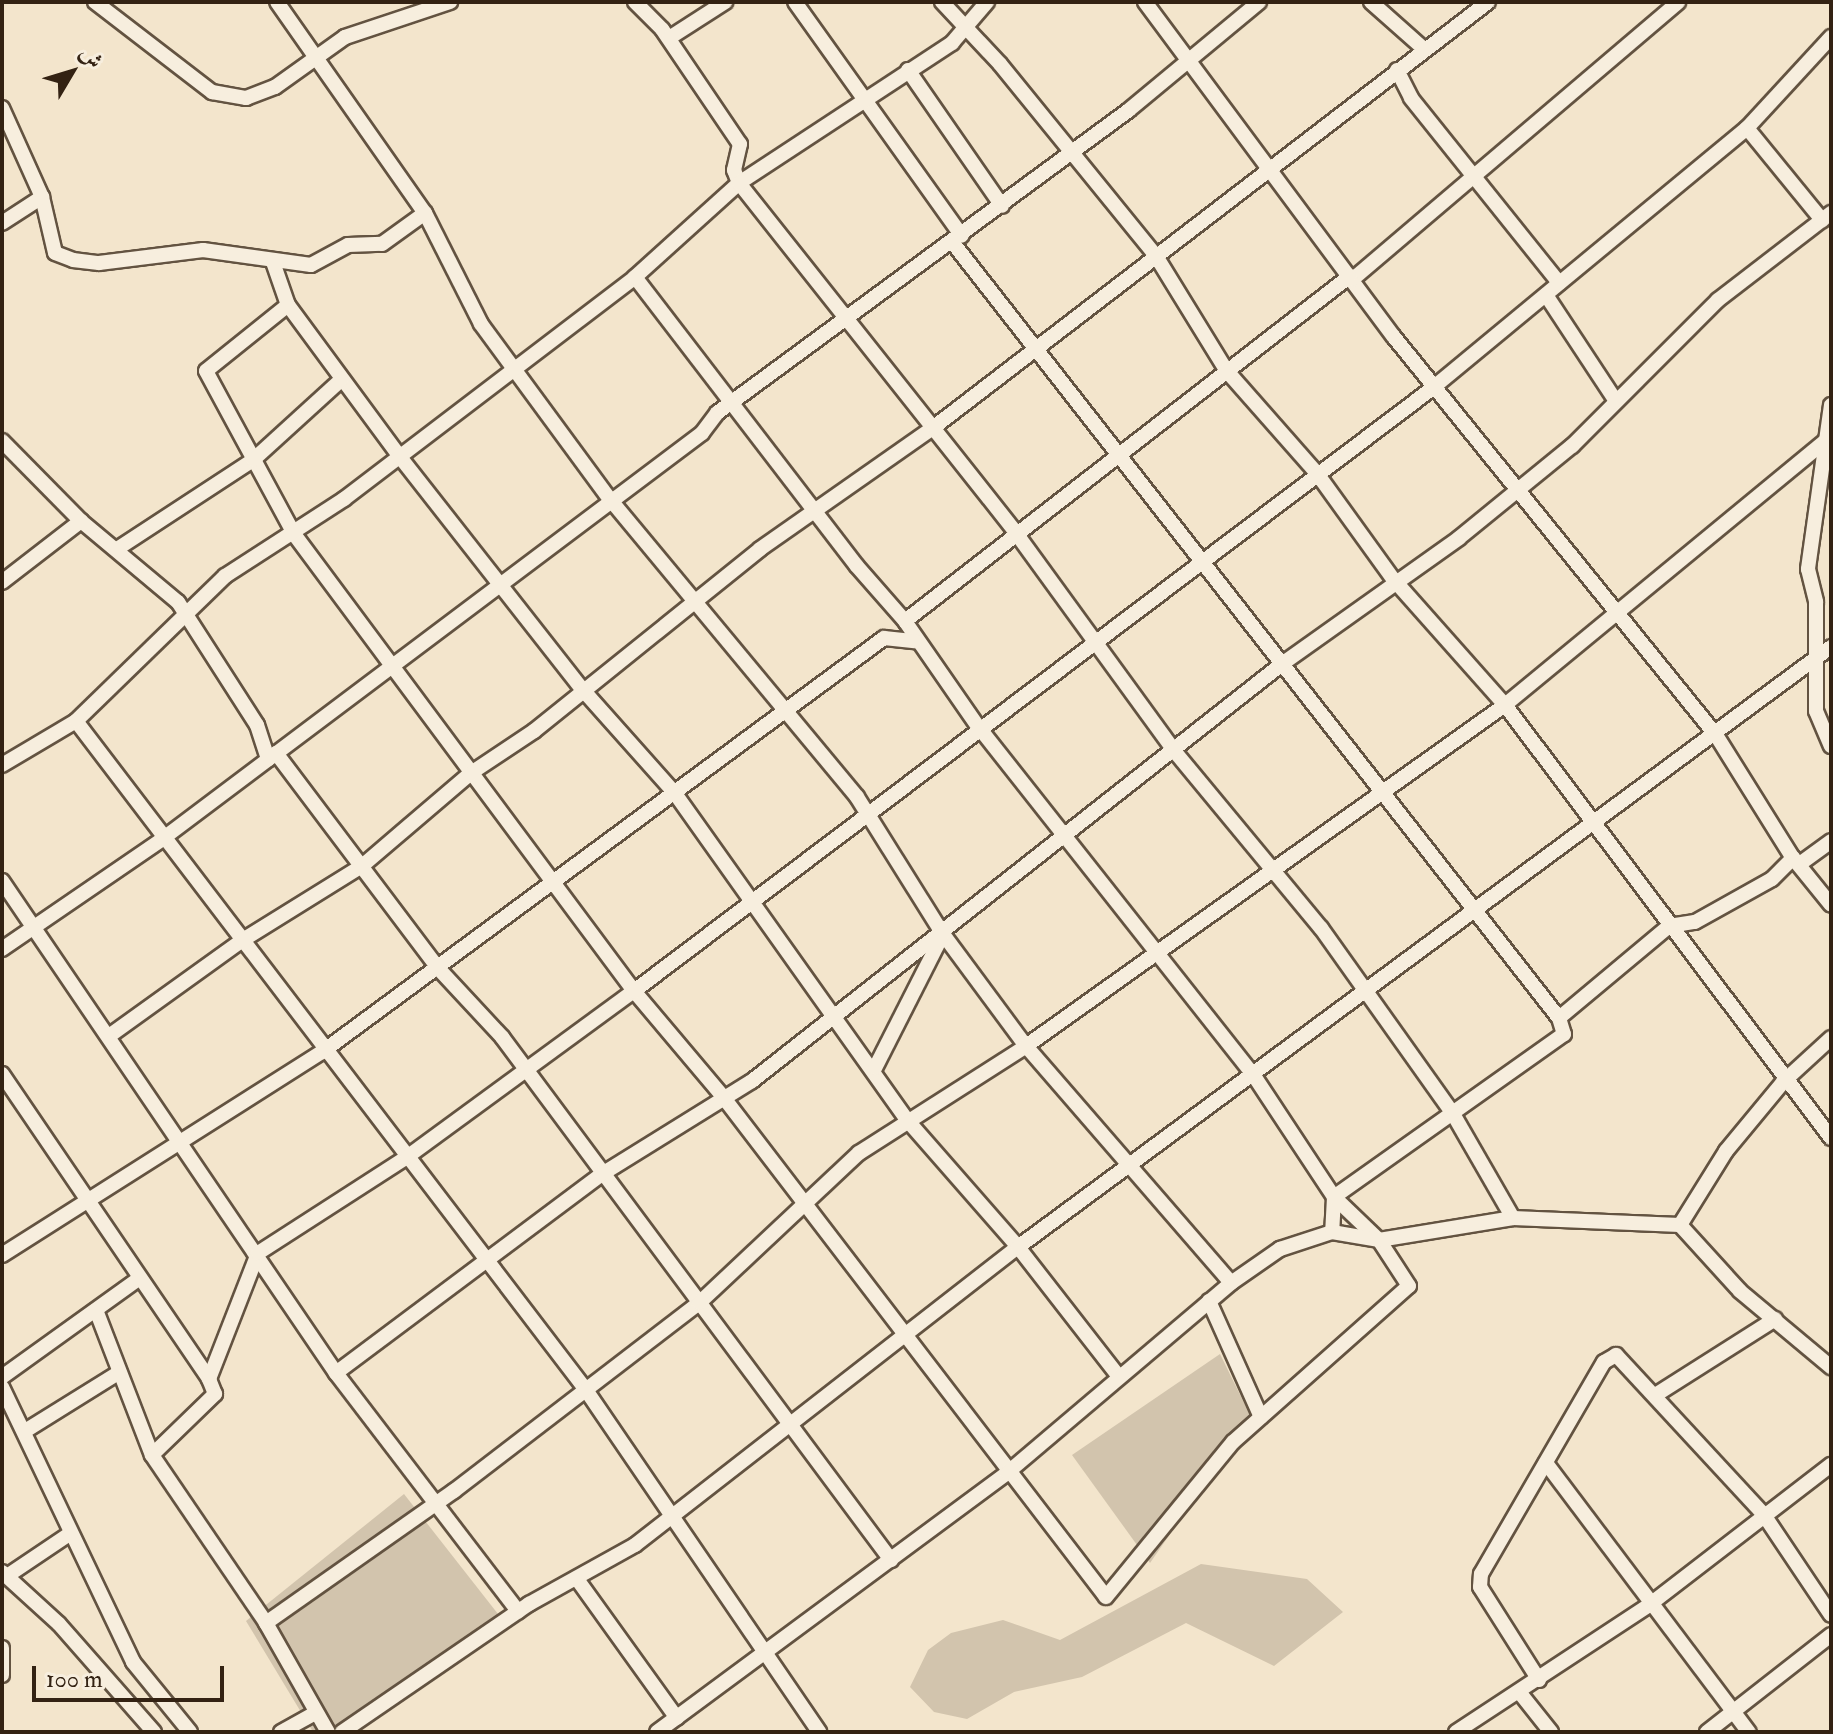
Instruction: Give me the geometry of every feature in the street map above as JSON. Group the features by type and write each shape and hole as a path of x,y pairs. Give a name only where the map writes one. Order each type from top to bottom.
{"street":[{"path":"95,2 125,30 225,96 246,98 275,87 322,57 345,37 427,15 450,2"},
{"path":"277,2 322,57 425,213 481,324 512,368 609,498 866,815 943,934 1026,1046 1231,1283"},
{"path":"635,2 669,38 740,144 734,170 739,183 846,323 934,427 1016,533 1176,753 1275,868 1452,1112 1513,1218"},
{"path":"669,38 725,2"},
{"path":"795,2 1033,350 1559,1018 1564,1034 1334,1197"},
{"path":"942,2 968,26 1156,256 1226,370 1316,472 1394,580 1505,705 1783,1082 1831,1138"},
{"path":"2,765 76,721 184,611 225,576 294,534 400,457 512,368 635,277 739,183 908,70 968,26 987,2"},
{"path":"1145,2 1434,387 1716,735 1797,861 1831,905"},
{"path":"2,949 161,840 392,665 498,580 702,433 729,404 846,323 1002,206 1189,63 1259,2"},
{"path":"1371,2 1424,49"},
{"path":"109,1036 241,941 362,866 471,773 583,690 692,602 934,427 1488,2"},
{"path":"905,621 1117,454 1351,277 1476,176 1678,2"},
{"path":"209,1379 258,1253 407,1157 634,991 1199,559 1434,387 1747,128 1831,37"},
{"path":"908,70 1002,206"},
{"path":"1397,70 1411,98 1559,283"},
{"path":"2,108 42,197 55,253 73,260 99,263 203,250 311,265 348,245 382,244 425,213"},
{"path":"336,1373 602,1174 724,1098 1066,839 1176,753 1282,664 1518,491 1616,401 1718,300 1826,217 1747,128"},
{"path":"2,223 42,197"},
{"path":"273,262 288,305 400,457 583,690 674,792 833,1016 875,1068 907,1120 1018,1247 1117,1374"},
{"path":"288,305 206,371 294,534 634,991 724,1098 1007,1473 1106,1597 1212,1466 1261,1417 1409,1286 1379,1240 1334,1197 1255,1077 979,728 915,641 905,621 729,404 635,277"},
{"path":"1546,295 1616,401"},
{"path":"117,549 253,460 342,379"},
{"path":"1831,405 1808,569 1824,651 1816,711 1831,746"},
{"path":"266,1623 434,1505 699,1303 805,1209 859,1153 1026,1046 1155,949 1505,705 1619,616 1725,519 1828,437"},
{"path":"2,441 81,521 117,549 184,611 257,725 272,756 362,866 437,967 502,1037 522,1071 795,1423 891,1560"},
{"path":"2,582 81,521"},
{"path":"2,1255 181,1146 322,1052 884,638 915,641"},
{"path":"342,1732 518,1611 577,1579 673,1513 906,1338 1018,1247 1255,1077 1368,993 1473,907 1716,735 1824,651"},
{"path":"76,721 161,840 241,941 322,1052 586,1390 673,1513 764,1654 819,1732"},
{"path":"1559,1018 1669,926 1707,915 1831,841"},
{"path":"2,881 37,927 336,1373 518,1611"},
{"path":"875,1068 943,934"},
{"path":"1680,1225 1726,1151 1783,1082 1831,1038"},
{"path":"2,1074 84,1203 209,1379 215,1394 152,1455"},
{"path":"1332,1232 1334,1197"},
{"path":"657,1732 1007,1473 1117,1374 1231,1283 1280,1249 1332,1232 1379,1240 1513,1218 1680,1225 1775,1319 1831,1367"},
{"path":"2,1377 137,1280"},
{"path":"1209,1301 1261,1417"},
{"path":"96,1310 152,1455 266,1623 328,1732"},
{"path":"1657,1394 1775,1319"},
{"path":"1539,1680 1479,1585 1546,1463 1610,1357 1621,1356 1764,1515 1831,1615"},
{"path":"25,1431 118,1373"},
{"path":"2,1387 71,1533 148,1683 190,1732"},
{"path":"1546,1463 1649,1605 1749,1732"},
{"path":"1456,1732 1520,1693 1649,1605 1831,1465"},
{"path":"71,1533 5,1574 67,1632 154,1732"},
{"path":"577,1579 677,1718"},
{"path":"1707,1732 1831,1635"},
{"path":"2,1648 2,1675"},
{"path":"126,1702 148,1683"},
{"path":"1520,1693 1551,1732"},
{"path":"281,1732 315,1713"}],"shaded area":[{"path":"1220,1354 1251,1417 1150,1563 1072,1455"},
{"path":"404,1494 498,1614 344,1732 313,1732 246,1621"},
{"path":"1201,1564 1307,1579 1343,1612 1274,1666 1186,1623 1082,1677 1014,1692 967,1719 934,1712 910,1687 928,1650 951,1633 1003,1620 1060,1640"}]}
